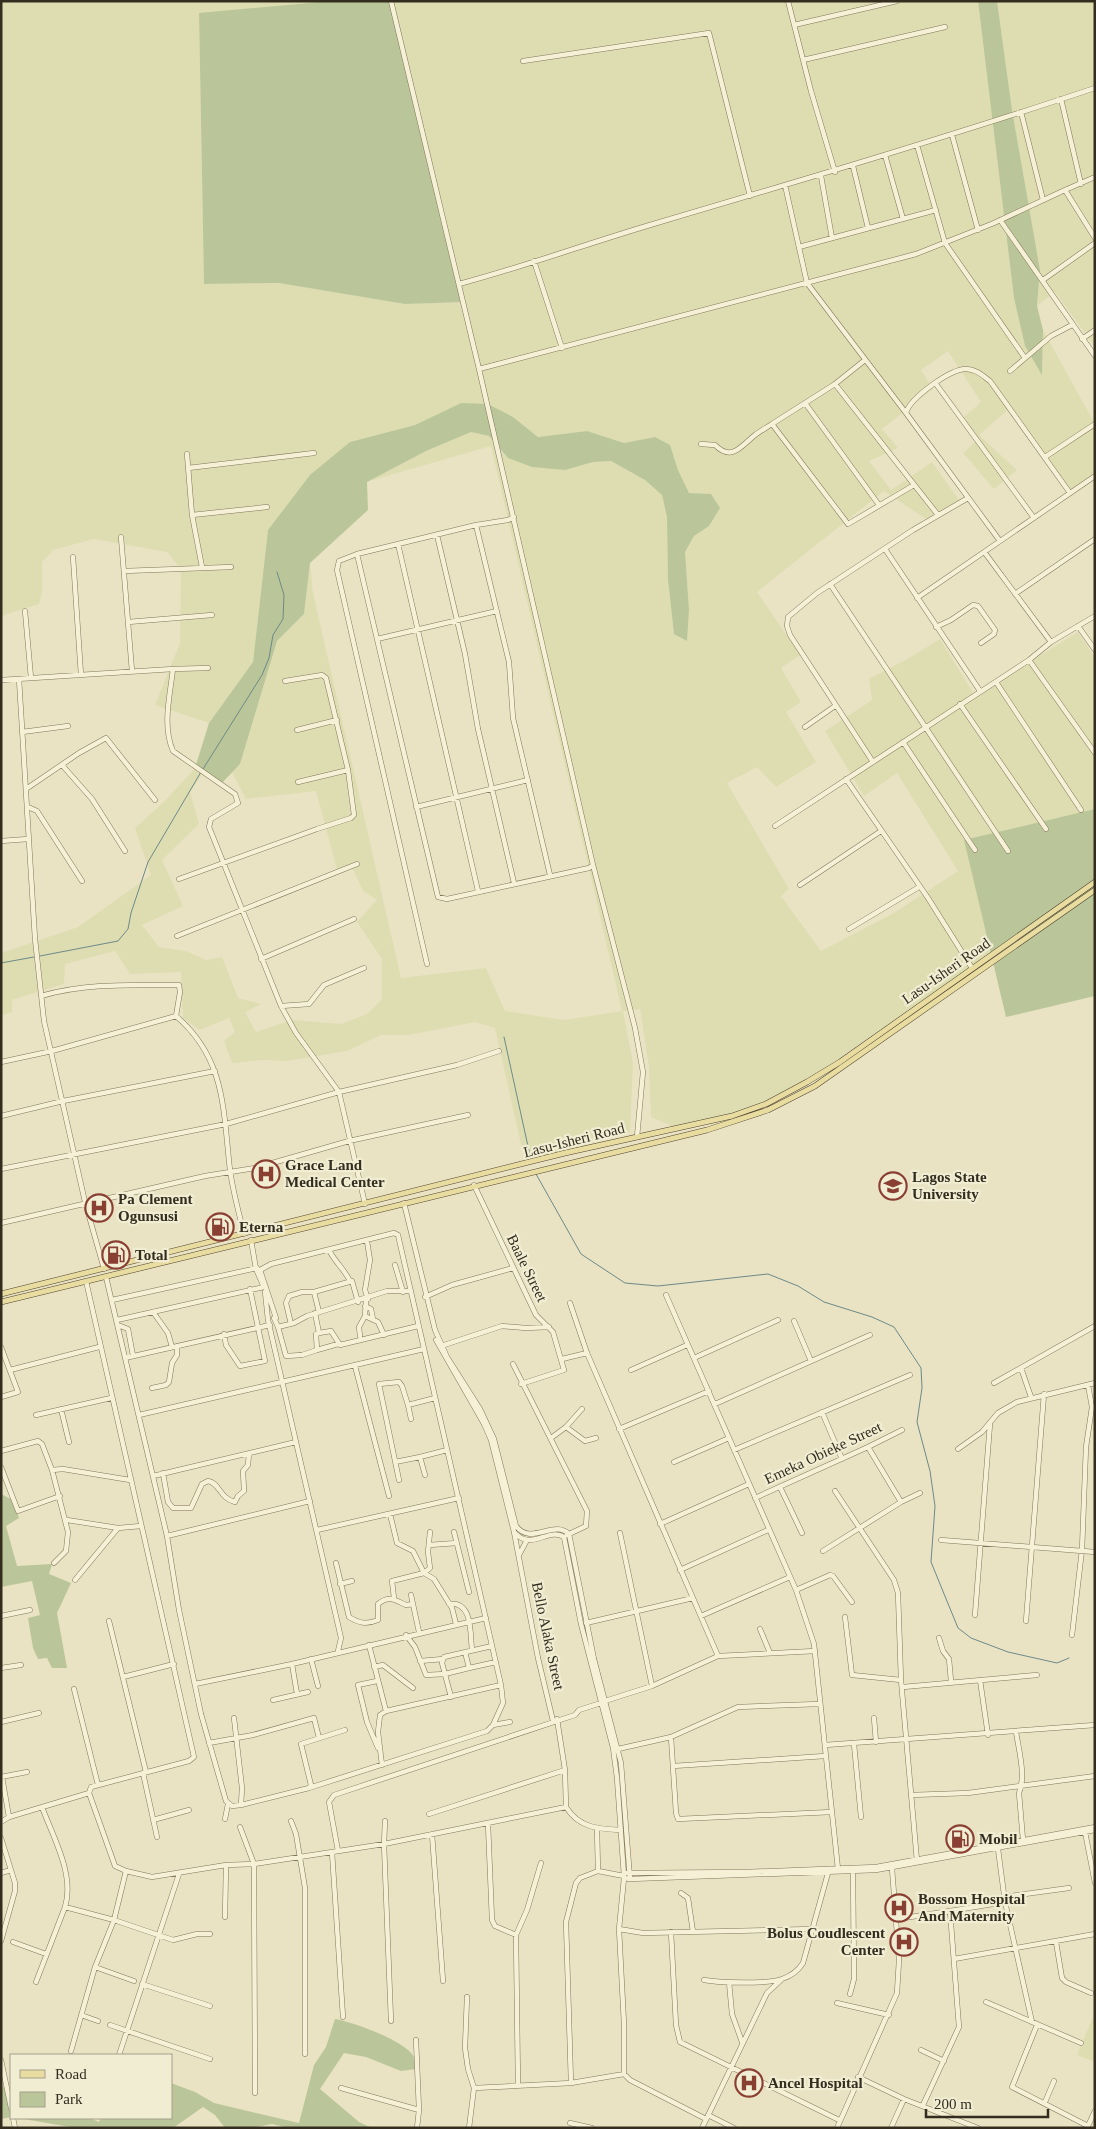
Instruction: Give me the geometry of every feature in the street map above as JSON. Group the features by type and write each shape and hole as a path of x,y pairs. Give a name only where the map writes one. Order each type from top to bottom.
{"main road":[{"name":"Lasu-Isheri Road","path":"1,1294 536,1161 732,1116 766,1104 826,1071 1095,882"},
{"name":"Lasu-Isheri Road","path":"1,1302 735,1122 780,1104 844,1067 1095,890"},
{"path":"159,1256 160,1263"}],"street":[{"path":"391,1 514,517 593,865 641,1054 643,1072 637,1137"},
{"path":"788,1 835,172"},
{"path":"794,25 896,1"},
{"path":"803,60 945,28"},
{"path":"523,61 709,33 750,196"},
{"path":"459,284 509,271 534,261 785,185 835,172 1095,88"},
{"path":"1060,99 1080,184"},
{"path":"1021,112 1043,200"},
{"path":"952,135 978,230"},
{"path":"917,145 945,243 1025,358"},
{"path":"885,155 903,219"},
{"path":"853,166 868,228"},
{"path":"821,176 832,238"},
{"path":"479,369 916,254 978,230 1095,178"},
{"path":"785,185 807,283 1000,541"},
{"path":"1065,190 1095,238"},
{"path":"799,247 936,210"},
{"path":"1000,220 1095,356"},
{"path":"1043,280 1095,243"},
{"path":"534,261 562,348"},
{"path":"1010,371 1050,336 1072,325"},
{"path":"1082,339 1095,330"},
{"path":"701,444 715,445 722,452 729,453 742,448 755,434 834,384 865,360"},
{"path":"906,413 908,404 958,370 968,368 978,372 990,381 1070,493"},
{"path":"834,384 938,515"},
{"path":"936,384 1034,518"},
{"path":"805,403 879,506"},
{"path":"772,424 848,524 914,485"},
{"path":"1045,457 1095,424"},
{"path":"188,468 314,453"},
{"path":"187,454 192,515 202,567"},
{"path":"917,598 1095,476"},
{"path":"873,762 790,635 787,626 788,617 830,584 968,498"},
{"path":"192,515 268,508"},
{"path":"427,964 337,570 339,561 357,554 476,525 508,520 514,517"},
{"path":"476,525 511,673 510,701 513,718 550,875"},
{"path":"436,535 457,620 492,790 514,883"},
{"path":"121,537 132,671"},
{"path":"1015,594 1095,539"},
{"path":"398,544 478,891"},
{"path":"884,549 980,691"},
{"path":"985,553 1051,642"},
{"path":"357,554 438,897 447,898 589,868 593,865"},
{"path":"73,557 81,675"},
{"path":"124,571 232,567"},
{"path":"830,584 926,727 949,766 1008,851"},
{"path":"936,627 973,605 978,606 995,630 994,634 981,643"},
{"path":"25,611 31,678"},
{"path":"377,639 497,611"},
{"path":"128,622 212,615"},
{"path":"775,826 1029,660 1051,642 1095,616"},
{"path":"1078,626 1095,650"},
{"path":"1029,660 1095,753"},
{"path":"1,680 208,668"},
{"path":"173,669 168,718 169,739 173,751 235,794 238,799 238,803 209,822 281,1006 296,1033 339,1092 349,1141 366,1204"},
{"path":"180,879 351,818 355,811 337,720 324,676 312,675 284,681"},
{"path":"18,679 28,807 28,839 41,996 85,1202 104,1269"},
{"path":"996,682 1081,810"},
{"path":"960,704 1046,828"},
{"path":"805,727 835,706"},
{"path":"297,730 337,720"},
{"path":"22,732 68,726"},
{"path":"26,789 106,738 155,800"},
{"path":"903,742 975,850"},
{"path":"62,765 92,799 124,850"},
{"path":"298,782 348,770"},
{"path":"846,779 972,968"},
{"path":"416,807 528,780"},
{"path":"28,807 37,811 82,881"},
{"path":"800,885 881,831"},
{"path":"1,841 28,839"},
{"path":"178,936 357,864"},
{"path":"849,929 919,887"},
{"path":"261,959 354,919"},
{"path":"281,1006 309,1004 324,985 364,968"},
{"path":"41,996 68,988 98,985 178,985 180,992 176,1016"},
{"path":"1,1062 52,1051 176,1016"},
{"path":"176,1016 192,1029 205,1047 216,1071 226,1124 230,1173 244,1234"},
{"path":"1,1169 226,1124 339,1092 457,1065 499,1052"},
{"path":"1,1116 63,1101 216,1071"},
{"path":"1,1223 85,1202 230,1173 349,1141 468,1115"},
{"name":"Baale Street","path":"474,1185 536,1314 549,1327 562,1359"},
{"path":"402,1203 425,1297 441,1346 480,1409 494,1439 516,1526 521,1533 528,1535 556,1530 566,1531 569,1534 613,1748 626,1876"},
{"name":"Bello Alaka Street","path":"402,1203 432,1331 444,1358 484,1424 491,1440 514,1532 538,1658 555,1720 565,1770 566,1807"},
{"path":"112,1300 256,1269 396,1233 501,1685 503,1703 493,1726"},
{"path":"251,1240 256,1269 264,1287 269,1322 341,1638 348,1649"},
{"path":"360,1336 359,1325 365,1316 367,1299 365,1290 370,1260 366,1241"},
{"path":"330,1250 336,1263 343,1268 350,1281 354,1283 358,1302"},
{"path":"271,1265 260,1270 286,1356 302,1356 338,1344 343,1345 418,1326"},
{"path":"395,1266 403,1292"},
{"path":"425,1297 452,1285 513,1268"},
{"path":"106,1277 167,1536 179,1610 195,1684 223,1796 228,1804 225,1819"},
{"path":"86,1281 99,1347 174,1664 194,1757 89,1788 88,1793 114,1866 152,1877 179,1874 226,1865 254,1864 384,1844 566,1807 578,1820 597,1829 621,1830"},
{"path":"291,1324 286,1303 290,1296 302,1292 314,1292 350,1281"},
{"path":"118,1323 153,1312 264,1287"},
{"path":"224,1334 226,1345 240,1366 265,1361 266,1358 250,1289"},
{"path":"278,1327 387,1292 409,1291"},
{"path":"314,1292 319,1333 316,1334 317,1350"},
{"path":"666,1295 796,1590 815,1651 819,1704 838,1869"},
{"path":"570,1303 587,1353 718,1656"},
{"path":"365,1306 371,1309 373,1319"},
{"path":"152,1388 166,1385 172,1363 177,1355 168,1333 153,1312"},
{"path":"365,1316 378,1322 384,1335"},
{"path":"125,1358 259,1327 276,1318"},
{"path":"694,1358 778,1320"},
{"path":"794,1321 811,1360"},
{"path":"118,1323 128,1330 134,1356"},
{"path":"441,1346 502,1326 549,1327"},
{"path":"994,1383 1095,1326"},
{"path":"319,1333 331,1331 338,1344"},
{"path":"715,1404 870,1335"},
{"path":"631,1370 688,1345"},
{"path":"1,1347 18,1392 1,1397"},
{"path":"10,1370 99,1347"},
{"path":"139,1415 284,1383 424,1349"},
{"path":"521,1384 564,1370 562,1359 587,1353"},
{"path":"513,1364 521,1384 551,1438 587,1511 586,1526 564,1538"},
{"path":"355,1366 389,1496"},
{"path":"1021,1368 1031,1397"},
{"path":"734,1450 910,1375"},
{"path":"399,1480 379,1384 399,1382 408,1405 410,1418"},
{"path":"958,1449 990,1424 998,1413 1006,1407 1031,1397 1095,1383"},
{"path":"1072,1635 1082,1550 1086,1447 1092,1407 1088,1385"},
{"path":"619,1428 709,1391"},
{"path":"1026,1621 1044,1394"},
{"path":"36,1415 111,1398"},
{"path":"408,1405 435,1398"},
{"path":"61,1409 69,1442"},
{"path":"551,1438 566,1428 582,1410"},
{"path":"822,1412 842,1458"},
{"path":"975,1615 990,1424"},
{"path":"566,1428 584,1441 596,1438"},
{"name":"Emeka Obieke Street","path":"755,1498 902,1430"},
{"path":"674,1462 729,1438"},
{"path":"1,1451 40,1442 52,1470 67,1520 68,1542 66,1550 54,1563"},
{"path":"153,1476 296,1442"},
{"path":"868,1447 901,1502"},
{"path":"395,1462 447,1450"},
{"path":"164,1473 168,1502 173,1508 191,1508 202,1484 208,1481 214,1483 221,1495 234,1502 244,1491 244,1471 248,1465 249,1453"},
{"path":"420,1457 425,1475"},
{"path":"1,1467 18,1511 60,1496"},
{"path":"52,1470 63,1469 130,1480"},
{"path":"660,1524 749,1484"},
{"path":"780,1487 802,1533"},
{"path":"835,1491 894,1580 898,1593 901,1680 917,1861"},
{"path":"823,1551 901,1502 920,1493"},
{"path":"317,1530 459,1498"},
{"path":"167,1536 310,1501"},
{"path":"390,1514 397,1543 413,1551 424,1573 434,1579 449,1604 456,1624"},
{"path":"67,1520 118,1528 141,1526"},
{"path":"75,1580 118,1528"},
{"path":"680,1570 768,1530"},
{"path":"394,1598 392,1581 424,1573 430,1566 428,1552 430,1532"},
{"path":"454,1532 469,1592"},
{"path":"514,1532 521,1539 527,1540 555,1535 564,1538"},
{"path":"620,1533 652,1686"},
{"path":"564,1538 581,1624 618,1749 626,1876 620,1928 624,2074"},
{"path":"518,1557 527,1540"},
{"path":"941,1540 1032,1545 1095,1552"},
{"path":"429,1545 457,1543"},
{"path":"461,1560 472,1556"},
{"path":"336,1563 348,1617 359,1623 370,1623 379,1618 378,1604 394,1598"},
{"path":"796,1590 830,1575 833,1576 852,1602"},
{"path":"700,1616 790,1576"},
{"path":"340,1584 352,1582"},
{"path":"411,1595 419,1632"},
{"path":"394,1598 406,1605 412,1604"},
{"path":"586,1623 693,1598"},
{"path":"449,1604 458,1603 464,1606 469,1621 472,1650"},
{"path":"334,1606 344,1604"},
{"path":"1,1616 30,1610"},
{"path":"845,1617 852,1675 901,1680"},
{"path":"195,1684 292,1664 406,1635 486,1618"},
{"path":"109,1621 123,1677 157,1837"},
{"path":"760,1628 770,1653"},
{"path":"406,1635 415,1647 426,1675 445,1674 496,1662"},
{"path":"338,1652 341,1638"},
{"path":"939,1638 943,1651 949,1660 951,1681"},
{"path":"369,1644 386,1711"},
{"path":"420,1661 443,1658 492,1646"},
{"path":"342,2018 335,1851 329,1802 334,1796 555,1720 575,1715 578,1710 652,1686 718,1656 815,1651"},
{"path":"465,1652 469,1668"},
{"path":"443,1658 451,1697"},
{"path":"311,1659 318,1686"},
{"path":"1,1668 21,1664"},
{"path":"123,1677 174,1664"},
{"path":"292,1664 298,1694"},
{"path":"374,1667 383,1665 413,1688"},
{"path":"903,1687 951,1681 1037,1675"},
{"path":"980,1680 988,1735"},
{"path":"377,1681 358,1685 367,1722 380,1753"},
{"path":"382,1765 378,1724 380,1715 386,1711 501,1685"},
{"path":"74,1689 98,1785"},
{"path":"273,1700 308,1692"},
{"path":"618,1749 671,1737 738,1707 819,1704"},
{"path":"1,1722 39,1713"},
{"path":"234,1718 242,1788 241,1805"},
{"path":"209,1743 236,1739 314,1718 319,1738"},
{"path":"874,1718 876,1742"},
{"path":"228,1804 241,1805 309,1788 479,1734 493,1726 510,1722"},
{"path":"825,1745 988,1735 1095,1725"},
{"path":"309,1788 311,1785 301,1744 345,1730"},
{"path":"1016,1732 1023,1788 1019,1793 1023,1840"},
{"path":"671,1737 676,1813 681,1820 832,1812"},
{"path":"854,1744 862,1817"},
{"path":"673,1766 826,1756"},
{"path":"429,1814 565,1770"},
{"path":"9,1818 2,1777 27,1772"},
{"path":"911,1795 968,1793 1023,1788 1095,1776"},
{"path":"1,1822 88,1793"},
{"path":"36,1982 65,1907 68,1888 60,1855 42,1807"},
{"path":"153,1820 188,1810"},
{"path":"292,1821 305,1888 305,2054"},
{"path":"385,1821 384,1844 391,2021"},
{"path":"488,1824 492,1920 495,1926 516,1935"},
{"path":"240,1827 254,1864 254,2093"},
{"path":"597,1829 598,1871"},
{"path":"626,1876 838,1869 917,1861 1023,1840 1095,1829"},
{"path":"571,2083 566,1922 576,1883 580,1878 598,1871 626,1876 828,1873 892,1868 1095,1829"},
{"path":"1085,1832 1095,1884"},
{"path":"432,1834 443,1981"},
{"path":"1,1838 15,1883 13,1903 1,1941"},
{"path":"998,1849 1004,1899 1034,2024 1012,2084 1014,2088 1045,2102 1087,2127 1095,2111"},
{"path":"518,2085 516,1935 527,1910 541,1863"},
{"path":"225,1917 226,1865"},
{"path":"837,2128 858,2078 889,2015 897,1993 899,1960 892,1868"},
{"path":"1,1873 11,1870"},
{"path":"71,2051 95,1967 114,1920 126,1870"},
{"path":"850,1994 854,1979 853,1871"},
{"path":"702,2128 767,1993 780,1980 800,1968 814,1929 828,1873"},
{"path":"119,2054 179,1874"},
{"path":"897,1919 950,1911 1004,1899 1069,1888"},
{"path":"681,1893 688,1898 693,1932"},
{"path":"65,1907 114,1920 173,1940 198,1934 210,1934"},
{"path":"923,2105 959,2027 950,1911"},
{"path":"620,1928 644,1932 814,1929"},
{"path":"671,1932 676,2025 680,2042 839,2120"},
{"path":"954,1959 1095,1934"},
{"path":"13,1942 46,1954"},
{"path":"1056,1942 1062,1978 1066,1982 1091,1994"},
{"path":"95,1967 134,1981"},
{"path":"704,1980 729,1982 780,1980"},
{"path":"729,1982 732,2014 742,2042"},
{"path":"142,1984 210,2006"},
{"path":"467,1997 465,2048 468,2069 474,2088 469,2128"},
{"path":"986,2002 1081,2044"},
{"path":"837,2003 889,2015"},
{"path":"81,2015 98,2020"},
{"path":"110,2025 210,2059"},
{"path":"416,2040 419,2110 417,2128"},
{"path":"921,2050 944,2061"},
{"path":"1,2060 10,2103"},
{"path":"474,2088 571,2083 624,2074 707,2117 734,2128"},
{"path":"858,2078 904,2099 978,2128"},
{"path":"1045,2102 1054,2081"},
{"path":"341,2088 419,2110"},
{"path":"891,2128 904,2099"},
{"path":"570,2123 592,2128"}],"green space":[{"path":"1,1 331,1 199,14 204,284 279,283 405,304 463,302 389,1 978,1 1014,298 1025,346 1042,374 1043,330 1095,424 1095,473 1070,493 1009,409 979,435 1017,470 994,489 963,453 977,440 964,417 981,402 948,351 921,370 933,389 882,429 898,448 869,461 891,490 932,462 959,500 926,519 884,491 757,592 800,655 781,668 801,702 786,712 816,762 776,787 757,767 727,783 789,889 781,896 821,951 894,913 958,871 897,773 864,796 825,731 872,700 869,679 940,639 975,696 1078,632 1095,658 1095,880 831,1064 789,1091 763,1103 722,1117 674,1127 651,1117 649,1067 640,1009 623,1011 633,1063 630,1132 525,1162 495,1028 475,1022 409,1035 381,1035 347,1051 286,1061 263,1060 232,1063 224,1041 235,1032 229,1018 200,1030 183,1018 181,972 130,974 115,951 65,964 64,984 12,1000 12,1012 1,1016 1,953 78,927 151,875 135,828 164,802 195,768 203,773 190,792 199,824 162,860 183,906 142,925 159,947 186,951 206,960 222,957 238,998 261,1004 245,1012 256,1032 292,1020 341,1024 367,1014 382,999 382,959 357,922 377,900 363,891 352,867 338,873 316,791 246,799 232,772 240,764 277,641 304,614 310,563 313,593 401,978 486,968 505,1011 564,1020 622,1011 491,446 366,482 426,451 471,432 489,436 508,458 565,470 593,462 611,461 645,480 662,495 667,517 668,580 674,634 689,610 685,552 694,536 709,526 711,494 689,493 678,470 670,446 655,437 624,443 587,431 538,437 513,417 461,403 415,425 350,442 268,530 253,662 209,723 155,705 180,643 181,569 167,552 94,539 53,550 42,562 42,593 39,604 1,616"},
{"path":"331,1 389,1 463,302 405,304 279,283 204,284 199,13"},
{"path":"978,1 997,1 1012,110 1040,270 1037,306 1043,330 1042,375 1025,346 1014,298"},
{"path":"997,1 1095,1 1095,347 1055,292 1037,306 1040,270 1012,110"},
{"path":"461,403 488,404 513,417 538,437 587,431 624,443 655,437 670,445 678,470 689,493 711,494 720,508 709,526 694,536 685,552 689,610 687,641 674,634 668,580 667,517 662,495 645,480 611,461 593,462 565,470 532,467 508,458 489,436 471,432 426,451 367,482 368,510 310,563 304,614 277,641 240,764 222,783 195,768 209,723 253,662 268,530 310,475 350,442 415,425"},
{"path":"1095,809 1095,996 1006,1017 964,840"},
{"path":"1,1494 13,1500 19,1518 6,1526 17,1566 52,1564 49,1574 71,1583 57,1613 67,1668 52,1668 47,1658 38,1659 33,1648 28,1618 40,1615 32,1581 1,1587"},
{"path":"1095,2012 1095,2062 1077,2055"},
{"path":"335,2019 366,2028 390,2039 409,2051 414,2057 416,2069 401,2071 366,2057 344,2053 320,2089 359,2122 372,2128 290,2128 272,2124 251,2128 225,2128 215,2115 203,2107 173,2128 76,2128 24,2119 92,2119 99,2122 100,2119 172,2119 172,2083 195,2092 214,2103 299,2123 314,2065 326,2047"},
{"path":"1,2086 10,2089 10,2117 1,2119"}],"waterway":[{"path":"203,769 262,675 269,658 273,635 283,619 284,595 277,572"},
{"path":"40,956 118,941 128,929 131,913 148,862 201,772"},
{"path":"1,963 34,957"},
{"path":"504,1037 531,1160"},
{"path":"536,1174 581,1254 625,1283 658,1286 768,1274 798,1286 824,1302 872,1317 894,1327 921,1368 922,1388 917,1422 930,1471 935,1506 931,1562 958,1628 971,1638 1008,1652 1057,1663 1069,1658"}],"place":[{"name":"Grace Land Medical Center","path":"266,1174"},
{"name":"Lagos State University","path":"893,1186"},
{"name":"Pa Clement Ogunsusi","path":"99,1208"},
{"name":"Eterna","path":"220,1227"},
{"name":"Total","path":"116,1255"},
{"name":"Mobil","path":"960,1839"},
{"name":"Bossom Hospital And Maternity","path":"899,1908"},
{"name":"Bolus Coudlescent Center","path":"904,1942"},
{"name":"Ancel Hospital","path":"749,2083"}]}
